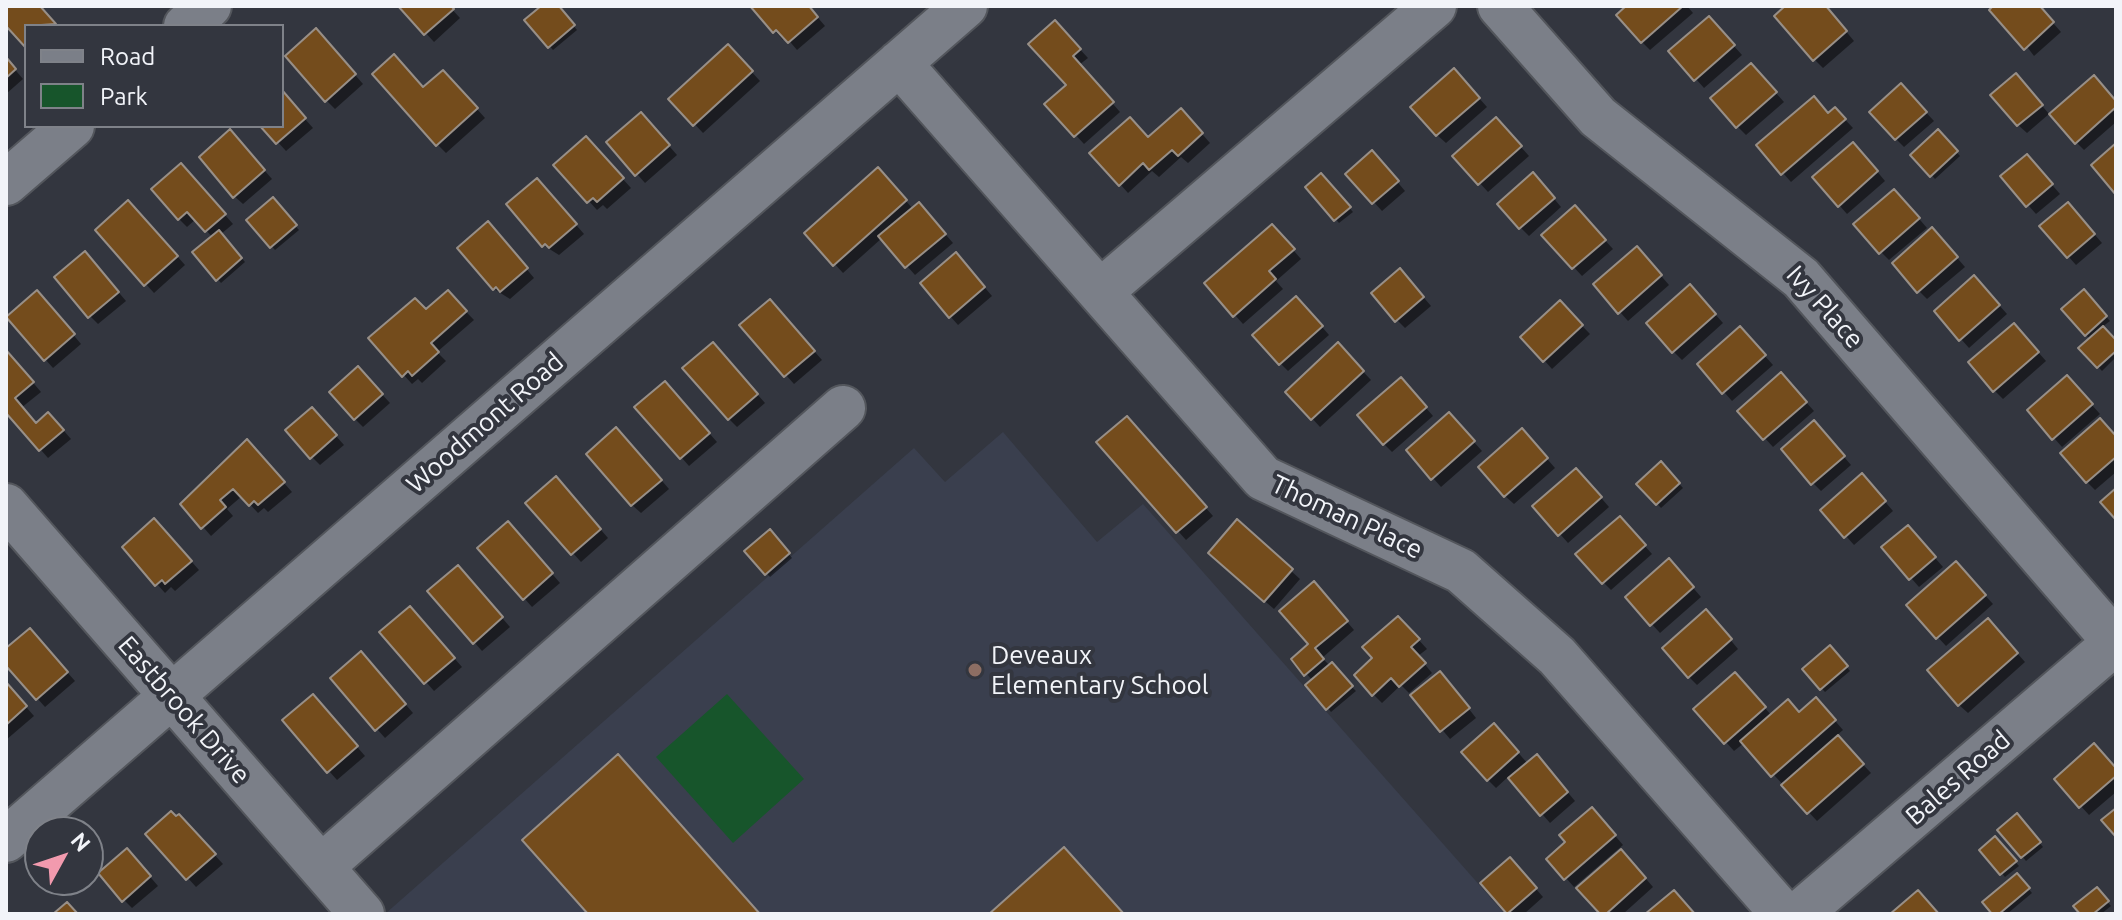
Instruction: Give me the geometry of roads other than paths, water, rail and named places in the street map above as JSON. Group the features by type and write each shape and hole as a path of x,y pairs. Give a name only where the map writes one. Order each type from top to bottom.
{"street":[{"path":"188,24 209,6"},
{"name":"Woodmont Road","path":"6,840 965,6"},
{"path":"1100,292 1434,6"},
{"name":"Ivy Place","path":"1500,6 1598,117 1801,278 2116,642"},
{"name":"Thoman Place","path":"899,63 1263,478 1461,571 1557,656 1783,914"},
{"path":"6,183 70,128"},
{"path":"321,867 843,408"},
{"name":"Eastbrook Drive","path":"6,506 362,914"},
{"name":"Bales Road","path":"1799,914 2116,642"}],"place":[{"name":"Deveaux Elementary School","path":"975,670"}]}
